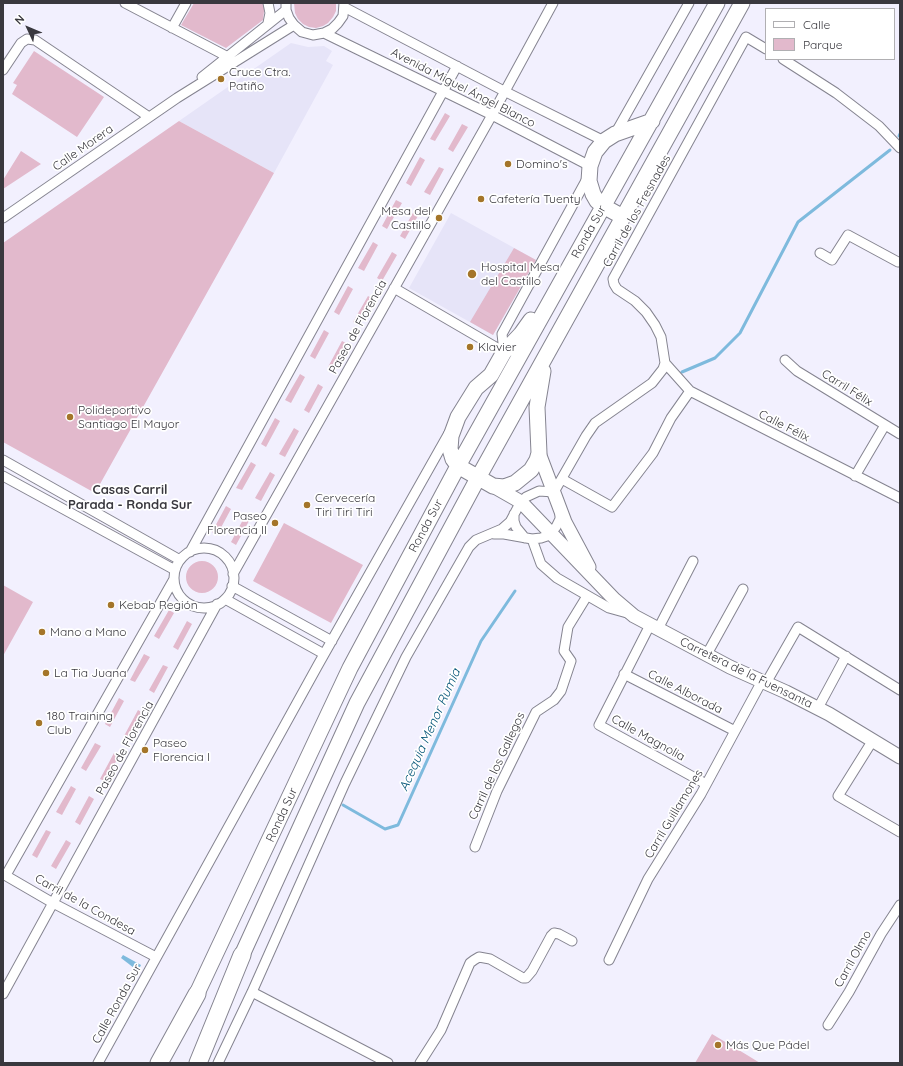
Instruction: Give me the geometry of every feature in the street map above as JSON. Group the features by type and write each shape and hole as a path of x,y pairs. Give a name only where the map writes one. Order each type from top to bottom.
{"highway":[{"path":"198,1063 242,955"},
{"path":"159,1063 197,994"}],"main road":[{"name":"Ronda Sur","path":"164,1063 350,668 458,466 652,121 716,3"},
{"name":"Ronda Sur","path":"191,1063 242,955 357,702 478,478 742,3"},
{"path":"623,217 597,201 592,194 589,171 596,152 610,138 652,121"},
{"path":"548,354 540,380 537,407 539,453 531,470 523,478 504,487 493,486 458,466 450,449 451,436 458,416 476,388 491,375 504,352 521,334 568,268"},
{"path":"491,375 505,383 522,400 539,453"},
{"name":"Carretera de la Fuensanta","path":"539,453 565,522 598,582"},
{"name":"Carretera de la Fuensanta","path":"493,486 521,502 614,599 632,614 707,654 818,708 899,754"}],"street":[{"path":"125,3 227,56 235,62"},
{"path":"172,28 186,3"},
{"path":"268,3 270,13 268,23"},
{"name":"Paseo de Florencia","path":"233,574 492,115 553,3"},
{"path":"610,138 689,3"},
{"path":"284,6 294,25 302,32 313,35 332,30 343,16 344,5"},
{"name":"Avenida Miguel Ángel Blanco","path":"344,5 504,91 610,138"},
{"name":"Calle Morera","path":"177,98 268,23 284,6"},
{"name":"Calle Morera","path":"3,218 177,98 294,25"},
{"name":"Avenida Miguel Ángel Blanco","path":"324,33 492,115 589,171"},
{"name":"Carril de los Fresnades","path":"665,363 661,337 655,326 646,312 635,301 617,289 613,280 746,37 765,48"},
{"path":"3,70 21,43 27,39 35,40 149,117"},
{"path":"785,60 836,92 880,126 900,148"},
{"path":"190,552 457,66"},
{"path":"504,352 502,334 589,171"},
{"path":"820,253 832,260 848,236 900,262"},
{"path":"394,288 504,352"},
{"name":"Carril Félix","path":"785,360 796,371 900,434"},
{"path":"218,1063 252,992 345,783 406,657 469,547 476,540 502,529 510,522 521,502 533,493 539,491 554,492 586,436 595,424 652,383 659,375 665,363"},
{"name":"Calle Félix","path":"665,363 690,391 900,498"},
{"path":"562,479 612,507 653,453 671,418 690,391"},
{"name":"Calle Ronda Sur","path":"98,1063 324,654 458,416"},
{"path":"855,476 885,425"},
{"path":"3,460 180,560"},
{"path":"3,476 174,575 177,592 186,602 204,608 221,602 232,586 233,574 229,562 220,553 208,549 196,549 180,560 174,575 5,874"},
{"path":"491,534 541,538 551,533 560,519 560,511"},
{"path":"514,514 516,527 528,538 541,564 557,578 609,608 632,614"},
{"path":"624,674 693,561"},
{"path":"232,586 332,641"},
{"path":"707,654 743,589"},
{"name":"Carril de los Gallegos","path":"474,847 497,791 536,712 554,700 560,691 571,661 564,651 568,627 587,596"},
{"path":"221,602 324,654"},
{"name":"Paseo de Florencia","path":"3,994 221,602"},
{"name":"Carril Guillamones","path":"609,960 648,879 706,784 735,731 798,627 846,656"},
{"path":"818,708 846,656 900,690"},
{"name":"Calle Magnolia","path":"624,674 599,725 706,784"},
{"name":"Calle Alborada","path":"624,674 735,731"},
{"path":"873,740 838,796 900,832"},
{"name":"Carril de la Condesa","path":"5,874 53,903 156,957"},
{"name":"Carril Olmo","path":"828,1025 849,992 881,934 900,906"},
{"path":"420,1063 441,1030 470,964 474,960 479,957 490,959 523,978 526,978 532,971 554,933 572,941"},
{"path":"252,992 388,1063"}],"shaded area":[{"path":"291,43 308,47 324,46 332,51 326,61 333,65 274,173 179,121"},
{"name":"Hospital Mesa del Castillo","path":"451,213 536,260 493,335 409,288"}],"green space":[{"path":"194,3 265,3 263,20 226,48 181,25"},
{"path":"294,3 336,3 336,11 328,23 323,26 316,28 309,27 298,19 295,13"},
{"path":"34,51 104,97 77,137 12,94 17,85 13,83"},
{"path":"445,113 450,116 435,141 430,139"},
{"path":"179,121 274,173 95,493 3,442 3,243"},
{"path":"462,124 468,127 453,152 448,149"},
{"path":"21,151 41,164 3,189 3,180"},
{"path":"420,157 425,160 411,186 406,183"},
{"path":"439,167 444,169 430,195 424,192"},
{"path":"396,200 402,203 387,229 382,226"},
{"path":"414,211 419,214 405,239 400,236"},
{"path":"373,242 378,245 364,271 358,268"},
{"path":"514,248 536,260 493,335 470,322"},
{"path":"392,252 397,255 382,281 377,278"},
{"path":"348,286 353,289 339,315 334,312"},
{"path":"368,296 373,299 359,325 353,322"},
{"path":"324,330 329,333 315,359 310,356"},
{"path":"342,341 348,344 333,369 328,367"},
{"path":"300,374 305,377 291,403 285,400"},
{"path":"318,384 323,387 309,413 304,410"},
{"path":"275,418 280,421 266,447 261,444"},
{"path":"294,428 299,431 285,457 279,454"},
{"path":"251,462 256,465 242,490 236,488"},
{"path":"270,472 275,475 261,501 255,498"},
{"path":"226,506 231,509 217,535 212,532"},
{"path":"245,516 250,519 236,545 231,542"},
{"path":"284,523 363,565 331,623 253,581"},
{"path":"199,561 205,561 214,565 218,577 214,589 205,593 199,593 190,589 186,580 186,574 190,565"},
{"path":"3,585 33,602 3,656"},
{"path":"169,610 174,613 159,639 154,636"},
{"path":"187,621 192,624 178,650 173,647"},
{"path":"144,654 150,657 135,682 130,680"},
{"path":"163,665 168,667 154,693 149,690"},
{"path":"119,698 124,701 110,727 105,724"},
{"path":"138,710 143,713 129,739 124,736"},
{"path":"95,743 101,746 86,771 81,768"},
{"path":"114,753 119,756 105,781 100,779"},
{"path":"71,786 76,789 62,815 56,812"},
{"path":"89,796 94,799 80,825 75,822"},
{"path":"46,830 51,832 37,858 32,855"},
{"path":"66,840 71,843 56,869 51,866"},
{"name":"Más Que Pádel","path":"712,1034 747,1055 760,1063 695,1063"}],"water":[{"path":"123,955 141,965 138,971 121,958"}],"waterway":[{"name":"Acequia Menor Rumia","path":"682,372 715,358 740,333 798,222 890,150"},
{"name":"Acequia Menor Rumia","path":"343,805 385,829 398,825 481,641 515,591"}],"place":[{"name":"Cruce Ctra. Patiño","path":"221,79"},
{"name":"Domino's","path":"508,164"},
{"name":"Cafetería Tuenty","path":"481,199"},
{"name":"Mesa del Castillo","path":"439,218"},
{"name":"Hospital Mesa del Castillo","path":"472,274"},
{"name":"Klavier","path":"470,347"},
{"name":"Polideportivo Santiago El Mayor","path":"70,417"},
{"name":"Cervecería Tiri Tiri Tiri","path":"307,505"},
{"name":"Paseo Florencia II","path":"275,523"},
{"name":"Kebab Región","path":"111,605"},
{"name":"Mano a Mano","path":"42,632"},
{"name":"La Tia Juana","path":"46,673"},
{"name":"180 Training Club","path":"39,723"},
{"name":"Paseo Florencia I","path":"145,750"},
{"name":"Más Que Pádel","path":"718,1045"}],"district":[{"name":"Casas Carril Parada - Ronda Sur","path":"130,498"}]}
